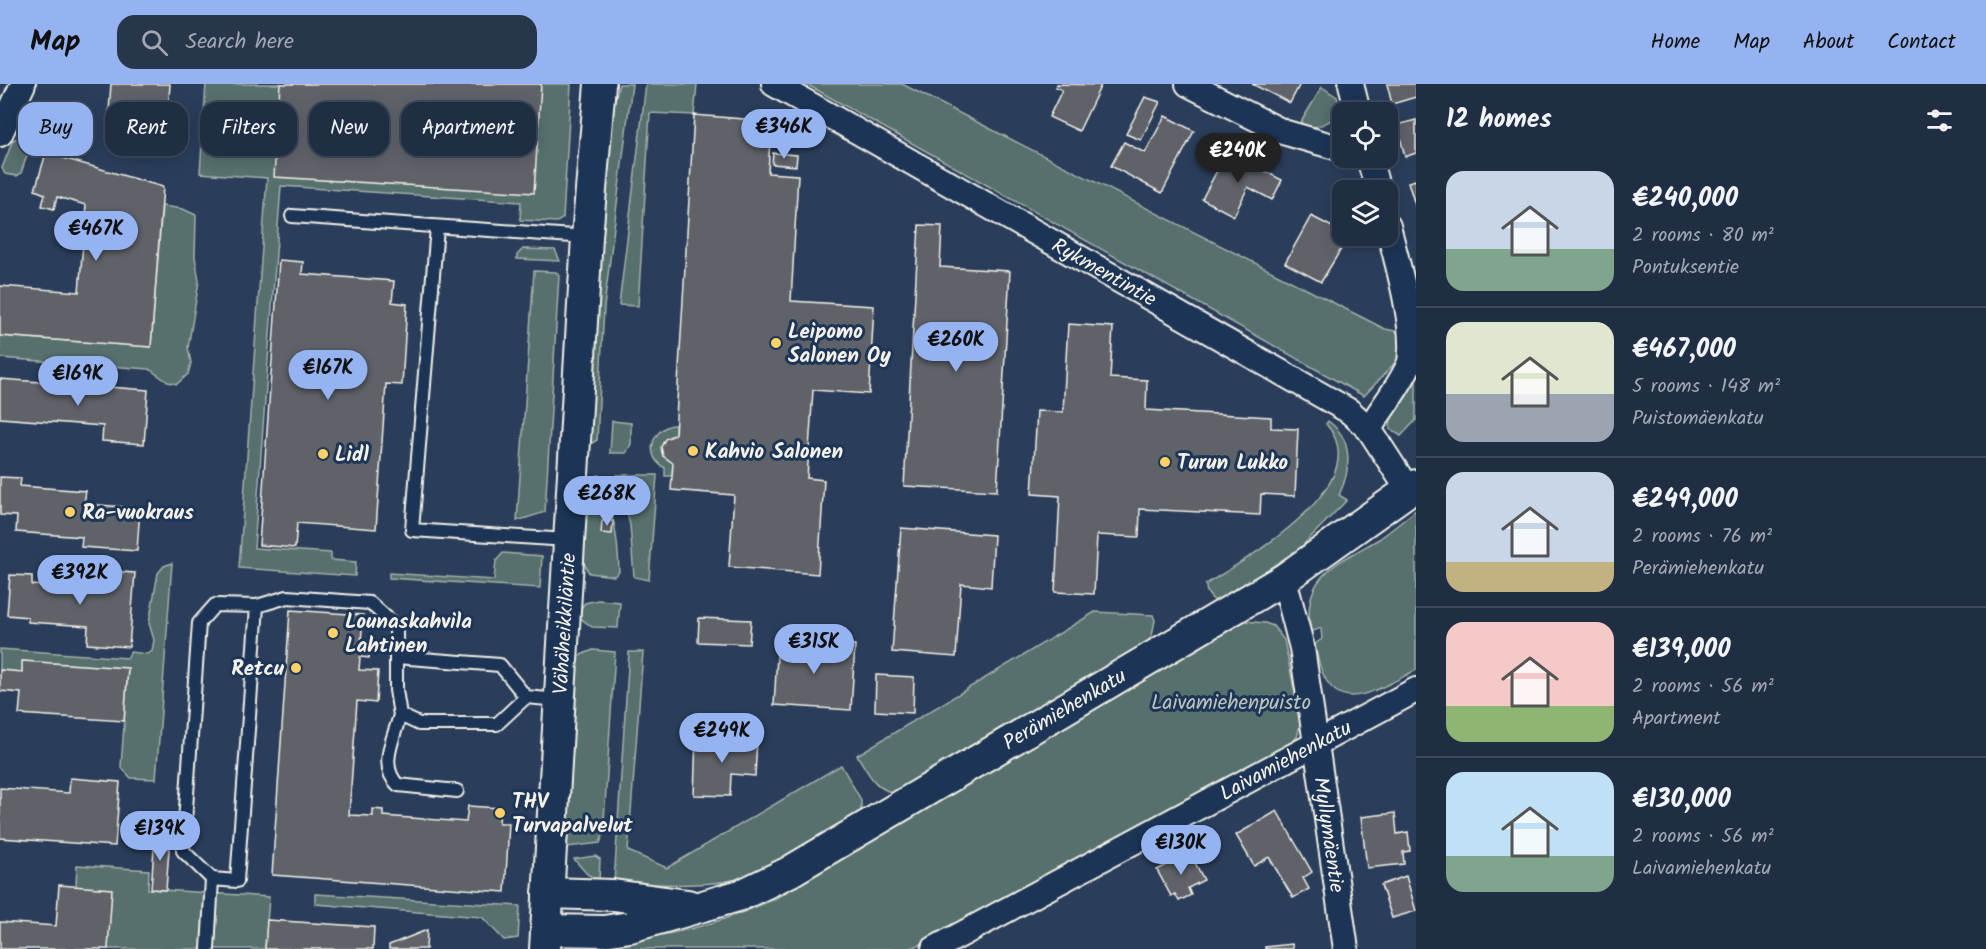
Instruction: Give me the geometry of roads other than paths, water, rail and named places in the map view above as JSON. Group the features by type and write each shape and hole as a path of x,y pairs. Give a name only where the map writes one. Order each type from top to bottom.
{"street":[{"path":"0,134 23,84"},
{"name":"Vähäheikkiläntie","path":"545,939 587,237 600,84"},
{"name":"Rykmentintie","path":"774,84 1349,411 1369,429 1412,487"},
{"path":"1188,84 1283,132 1332,146"},
{"path":"1351,84 1356,102"},
{"path":"1369,429 1405,372 1413,351 1413,320 1393,246"},
{"name":"Perämiehenkatu","path":"545,939 630,927 741,895 789,872 1284,579 1412,487"},
{"name":"Myllymäentie","path":"1284,579 1302,648 1346,949"},
{"name":"Laivamiehenkatu","path":"934,949 1416,690"},
{"name":"Perämiehenkatu","path":"548,893 613,895 697,906"}],"lane":[{"path":"292,216 587,237"},
{"path":"437,226 412,530 568,540"},
{"path":"257,606 237,881 212,879 183,851 199,623 215,605 257,606 287,597 370,603 396,626 396,690 400,716 387,762 392,779 398,785 457,791"},
{"path":"396,657 500,665 526,697 559,700"},
{"path":"400,716 419,724 497,724 526,697"},
{"path":"208,949 212,879"}],"place":[{"name":"Leipomo Salonen Oy","path":"776,343"},
{"name":"Kahvio Salonen","path":"693,451"},
{"name":"Lidl","path":"323,454"},
{"name":"Turun Lukko","path":"1165,462"},
{"name":"Ra-vuokraus","path":"70,512"},
{"name":"Lounaskahvila Lahtinen","path":"333,633"},
{"name":"Retcu","path":"296,668"},
{"name":"THV Turvapalvelut","path":"500,813"}],"park label":[{"name":"Laivamiehenpuisto","path":"1231,702"}]}
